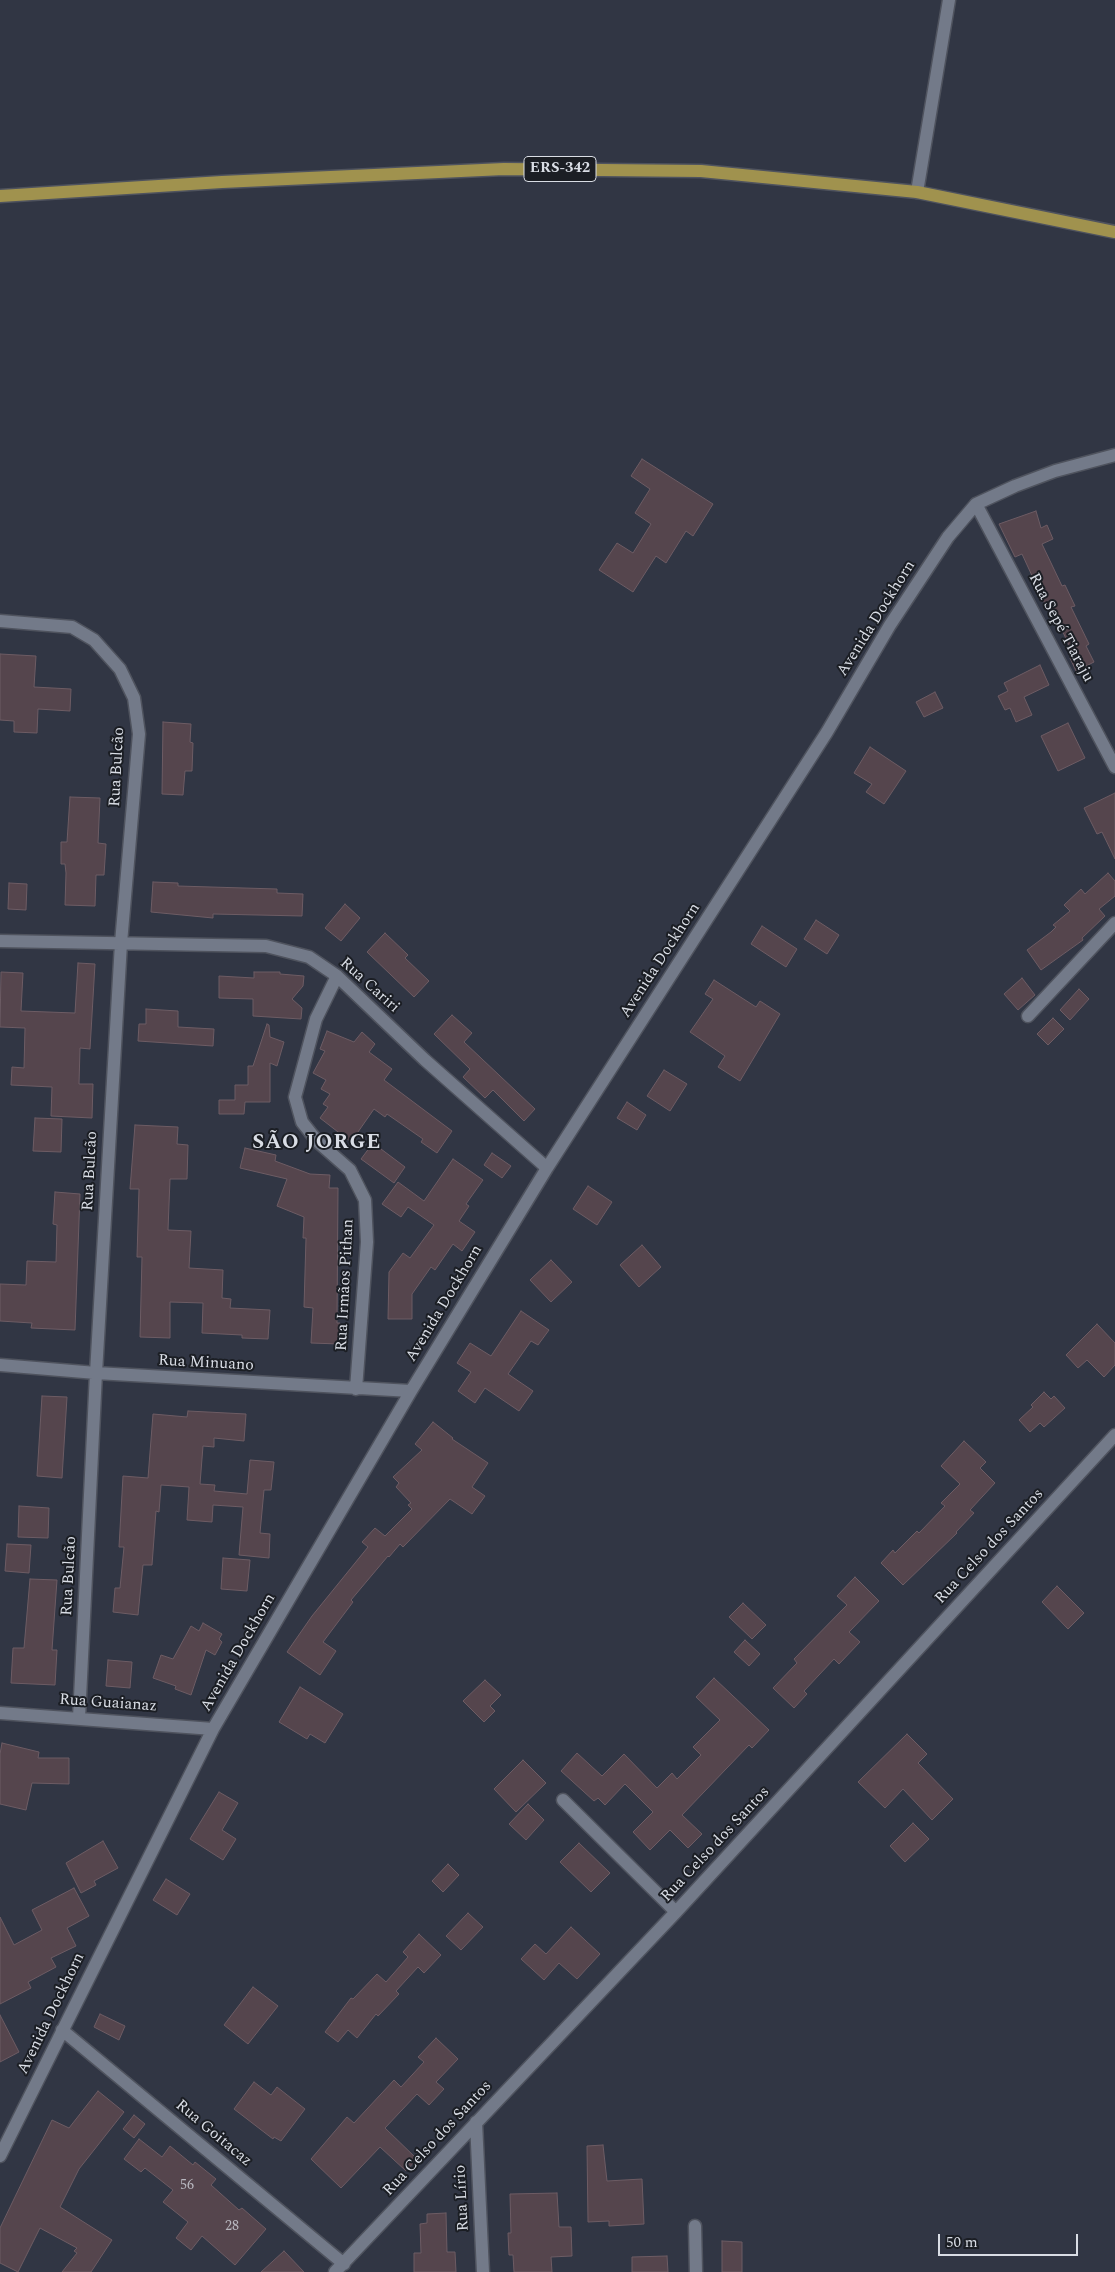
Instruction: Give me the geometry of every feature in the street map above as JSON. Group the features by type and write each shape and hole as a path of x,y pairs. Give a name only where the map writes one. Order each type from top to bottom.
{"main road":[{"name":"ERS-342","path":"0,196 222,182 504,169 701,171 917,192 1115,232"}],"street":[{"path":"917,192 949,0"},
{"path":"976,504 1015,486 1055,471 1115,455"},
{"name":"Rua Sepé Tiaraju","path":"976,504 1115,767"},
{"name":"Avenida Dockhorn","path":"0,2156 213,1729 411,1391 547,1168 826,732 890,625 948,538 976,504"},
{"name":"Rua Bulcão","path":"0,621 72,627 94,640 120,669 134,698 139,734 121,943 96,1373 79,1718"},
{"path":"1028,1016 1115,923"},
{"name":"Rua Cariri","path":"0,941 266,946 309,957 337,976 425,1060 547,1168"},
{"name":"Rua Irmãos Pithan","path":"337,976 316,1019 294,1098 302,1122 317,1141 350,1170 365,1200 367,1242 356,1389"},
{"name":"Rua Minuano","path":"0,1365 96,1373 411,1391"},
{"name":"Rua Celso dos Santos","path":"340,2268 676,1912 1115,1435"},
{"name":"Rua Guaianaz","path":"0,1713 213,1729"},
{"path":"563,1800 676,1912"},
{"name":"Rua Goitacaz","path":"62,2030 340,2268"},
{"name":"Rua Lírio","path":"476,2122 483,2272"},
{"path":"695,2226 696,2272"}],"building":[{"path":"642,459 713,504 693,536 686,531 666,563 656,556 633,592 599,570 617,543 633,553 651,524 635,513 650,489 631,476"},
{"path":"1036,511 1041,528 1047,525 1053,539 1042,544 1062,586 1065,585 1075,606 1071,607 1089,644 1086,646 1094,662 1076,671 1070,658 1074,656 1055,615 1051,617 1022,554 1015,557 999,524"},
{"path":"0,654 36,656 34,687 71,689 70,711 38,709 37,733 14,732 14,721 0,720"},
{"path":"1040,665 1049,685 1024,697 1032,715 1016,722 1010,708 1005,710 998,696 1008,691 1004,683"},
{"path":"935,692 943,708 924,717 916,702"},
{"path":"163,722 191,724 190,742 193,743 192,771 185,771 183,795 162,794"},
{"path":"1068,723 1085,758 1058,771 1041,736"},
{"path":"870,747 906,771 884,804 866,792 872,784 854,773"},
{"path":"1115,793 1115,859 1102,832 1097,834 1084,808"},
{"path":"70,797 100,798 98,843 106,844 104,875 96,875 95,906 65,905 66,873 65,864 61,864 61,842 67,842"},
{"path":"1108,873 1115,881 1115,896 1099,909 1105,916 1082,938 1083,940 1041,970 1027,950 1051,932 1056,927 1053,925 1070,911 1064,905 1081,889 1085,894"},
{"path":"153,882 178,883 178,886 277,889 277,893 303,894 302,916 213,914 213,918 151,912"},
{"path":"9,883 27,884 26,910 8,909"},
{"path":"345,904 360,918 341,941 325,928"},
{"path":"816,920 839,935 827,954 804,939"},
{"path":"762,926 797,949 786,967 751,944"},
{"path":"385,933 408,955 405,958 429,981 414,997 367,952"},
{"path":"78,963 95,964 90,1049 80,1048 79,1084 93,1084 92,1118 51,1116 52,1087 11,1085 12,1067 24,1068 25,1028 0,1027 1,972 23,973 21,1011 75,1013"},
{"path":"254,972 280,972 280,974 304,976 303,986 292,999 302,1008 301,1019 253,1016 253,999 219,998 219,976 254,978"},
{"path":"1022,978 1035,995 1018,1010 1004,994"},
{"path":"714,980 756,1007 760,1001 780,1014 740,1081 718,1067 725,1056 690,1032 713,999 705,994"},
{"path":"1079,989 1089,999 1070,1020 1060,1010"},
{"path":"146,1009 178,1011 178,1027 214,1029 213,1046 138,1041 139,1024 146,1024"},
{"path":"452,1015 472,1033 464,1042 535,1109 524,1121 493,1090 485,1098 463,1077 470,1069 434,1034"},
{"path":"1053,1018 1064,1029 1048,1045 1037,1034"},
{"path":"267,1024 269,1025 270,1037 284,1042 277,1066 270,1063 270,1102 245,1102 244,1114 219,1114 219,1100 235,1100 235,1085 248,1085 248,1066 253,1066"},
{"path":"327,1031 354,1042 362,1032 375,1044 369,1052 392,1069 384,1080 452,1131 437,1153 421,1142 423,1139 387,1114 385,1117 374,1109 351,1142 320,1118 328,1107 323,1104 330,1094 321,1089 326,1080 313,1073 325,1051 320,1049"},
{"path":"664,1070 687,1084 670,1111 647,1096"},
{"path":"627,1102 646,1115 637,1130 617,1118"},
{"path":"35,1118 62,1119 61,1152 33,1151"},
{"path":"135,1125 178,1127 177,1144 188,1145 187,1179 170,1179 168,1230 191,1231 189,1268 223,1270 222,1298 231,1299 230,1308 270,1310 268,1339 242,1338 242,1335 202,1333 203,1303 170,1302 170,1338 140,1337 142,1257 137,1257 139,1189 130,1189"},
{"path":"373,1143 405,1167 394,1183 361,1159"},
{"path":"245,1148 276,1155 275,1161 310,1174 330,1175 329,1188 338,1188 337,1323 340,1323 339,1344 311,1343 313,1308 304,1307 306,1238 303,1238 304,1217 277,1206 287,1179 240,1168"},
{"path":"492,1153 511,1166 502,1178 484,1165"},
{"path":"453,1159 483,1180 466,1204 469,1206 459,1221 475,1232 462,1251 453,1244 435,1270 431,1267 412,1294 412,1319 388,1319 389,1272 403,1253 410,1258 434,1225 408,1207 401,1217 382,1204 398,1182 424,1201"},
{"path":"588,1186 612,1202 597,1225 573,1209"},
{"path":"55,1192 80,1194 75,1330 31,1328 32,1323 0,1321 0,1284 26,1285 27,1261 56,1262 57,1225 53,1224"},
{"path":"642,1245 661,1267 639,1287 620,1265"},
{"path":"551,1260 572,1282 551,1302 530,1280"},
{"path":"521,1311 549,1330 538,1345 531,1341 508,1374 533,1391 519,1411 485,1388 475,1403 458,1391 471,1372 457,1363 470,1343 491,1356"},
{"path":"1097,1324 1115,1343 1115,1365 1104,1377 1087,1360 1078,1368 1066,1355"},
{"path":"1044,1392 1051,1399 1054,1396 1065,1408 1044,1427 1040,1423 1030,1432 1019,1420 1033,1407 1031,1405"},
{"path":"42,1396 67,1397 62,1478 37,1476"},
{"path":"188,1411 246,1414 244,1441 214,1438 214,1447 203,1446 200,1484 215,1485 214,1491 247,1494 250,1460 274,1462 271,1490 264,1490 260,1533 270,1534 269,1558 239,1555 243,1507 213,1505 212,1522 187,1520 189,1487 161,1485 159,1512 156,1511 152,1565 143,1565 138,1615 113,1612 115,1588 120,1588 124,1547 119,1547 123,1476 148,1478 153,1414 187,1417"},
{"path":"433,1422 452,1439 488,1463 472,1487 485,1496 472,1514 450,1499 403,1547 400,1544 388,1556 351,1600 353,1602 323,1642 336,1651 320,1675 287,1652 312,1616 368,1547 362,1542 375,1528 385,1536 412,1509 408,1505 411,1503 396,1487 399,1483 393,1477 422,1450 415,1444"},
{"path":"964,1441 986,1462 980,1468 995,1483 970,1510 974,1513 957,1533 903,1585 881,1563 893,1550 895,1553 917,1531 919,1533 945,1506 941,1503 960,1484 941,1466"},
{"path":"19,1506 49,1508 48,1538 18,1537"},
{"path":"7,1544 31,1545 29,1573 5,1571"},
{"path":"223,1558 250,1560 247,1591 221,1589"},
{"path":"855,1577 879,1601 849,1632 860,1642 839,1664 834,1659 804,1691 807,1694 794,1708 773,1688 797,1663 794,1659 847,1605 837,1596"},
{"path":"30,1579 57,1580 52,1650 57,1650 55,1685 11,1683 13,1648 24,1648"},
{"path":"1057,1586 1084,1613 1068,1629 1042,1602"},
{"path":"743,1603 766,1625 752,1639 729,1617"},
{"path":"203,1623 222,1634 219,1639 222,1642 215,1655 206,1650 191,1695 175,1689 176,1686 153,1678 161,1655 173,1659 191,1626 199,1631"},
{"path":"745,1640 760,1654 749,1666 734,1652"},
{"path":"108,1660 132,1662 130,1688 106,1686"},
{"path":"714,1678 769,1730 752,1748 749,1745 682,1815 702,1834 688,1848 670,1830 650,1850 633,1832 653,1812 625,1784 605,1805 598,1798 594,1801 561,1771 577,1753 602,1776 624,1754 657,1788 672,1773 677,1779 701,1755 693,1747 720,1720 696,1697"},
{"path":"485,1680 501,1695 490,1706 495,1711 484,1722 463,1701"},
{"path":"300,1687 343,1714 325,1743 310,1734 307,1739 279,1722"},
{"path":"907,1734 927,1754 918,1763 953,1799 932,1820 903,1789 885,1808 858,1782"},
{"path":"2,1743 39,1752 38,1758 69,1758 69,1784 32,1783 26,1810 0,1804 0,1754"},
{"path":"523,1760 546,1783 516,1812 494,1789"},
{"path":"219,1792 238,1803 222,1830 236,1839 223,1860 190,1839"},
{"path":"528,1804 544,1820 526,1840 509,1824"},
{"path":"913,1823 929,1839 905,1862 890,1846"},
{"path":"103,1841 118,1868 94,1881 96,1885 81,1893 66,1863"},
{"path":"579,1843 610,1873 591,1892 560,1862"},
{"path":"448,1864 459,1875 443,1892 432,1881"},
{"path":"166,1879 190,1894 177,1915 153,1900"},
{"path":"74,1888 89,1916 67,1928 76,1946 51,1958 56,1967 28,1982 31,1988 0,2004 0,1917 14,1945 42,1930 32,1910"},
{"path":"468,1913 483,1927 461,1950 446,1936"},
{"path":"571,1927 600,1954 577,1979 559,1963 544,1980 521,1959 535,1944 546,1954"},
{"path":"419,1934 441,1955 424,1973 418,1967 396,1991 399,1994 378,2016 376,2014 357,2038 348,2030 338,2042 325,2032 351,1998 353,1999 377,1974 386,1982 408,1957 403,1952"},
{"path":"253,1987 278,2006 248,2044 224,2025"},
{"path":"100,2014 125,2026 119,2040 94,2027"},
{"path":"0,2015 19,2052 0,2062"},
{"path":"436,2038 458,2059 436,2082 444,2089 429,2105 417,2094 385,2128 417,2159 406,2171 380,2147 341,2188 311,2159 347,2117 354,2123 394,2080 401,2087 424,2062 418,2057"},
{"path":"254,2082 271,2095 277,2087 305,2109 281,2141 274,2137 273,2139 234,2109"},
{"path":"98,2091 124,2112 79,2169 60,2207 112,2240 91,2272 62,2272 77,2253 74,2251 77,2248 40,2228 18,2272 0,2263 0,2228 52,2120 69,2128"},
{"path":"134,2115 145,2124 134,2138 123,2129"},
{"path":"139,2139 162,2157 170,2146 193,2165 195,2162 216,2179 211,2185 239,2210 242,2208 266,2229 235,2265 202,2236 191,2250 176,2238 188,2222 163,2202 173,2190 145,2168 141,2172 124,2159"},
{"path":"603,2145 607,2181 642,2179 644,2224 609,2226 609,2221 588,2222 587,2146"},
{"path":"557,2193 559,2227 571,2227 572,2256 551,2257 552,2272 514,2272 513,2255 509,2255 508,2233 511,2233 510,2194"},
{"path":"446,2213 447,2252 455,2252 456,2272 414,2272 414,2253 421,2253 420,2224 427,2223 427,2214"},
{"path":"722,2241 742,2242 742,2272 722,2272"},
{"path":"284,2251 304,2272 261,2272"},
{"path":"667,2256 668,2272 632,2272 632,2257"}],"district":[{"name":"SÃO JORGE","path":"317,1144"}]}
